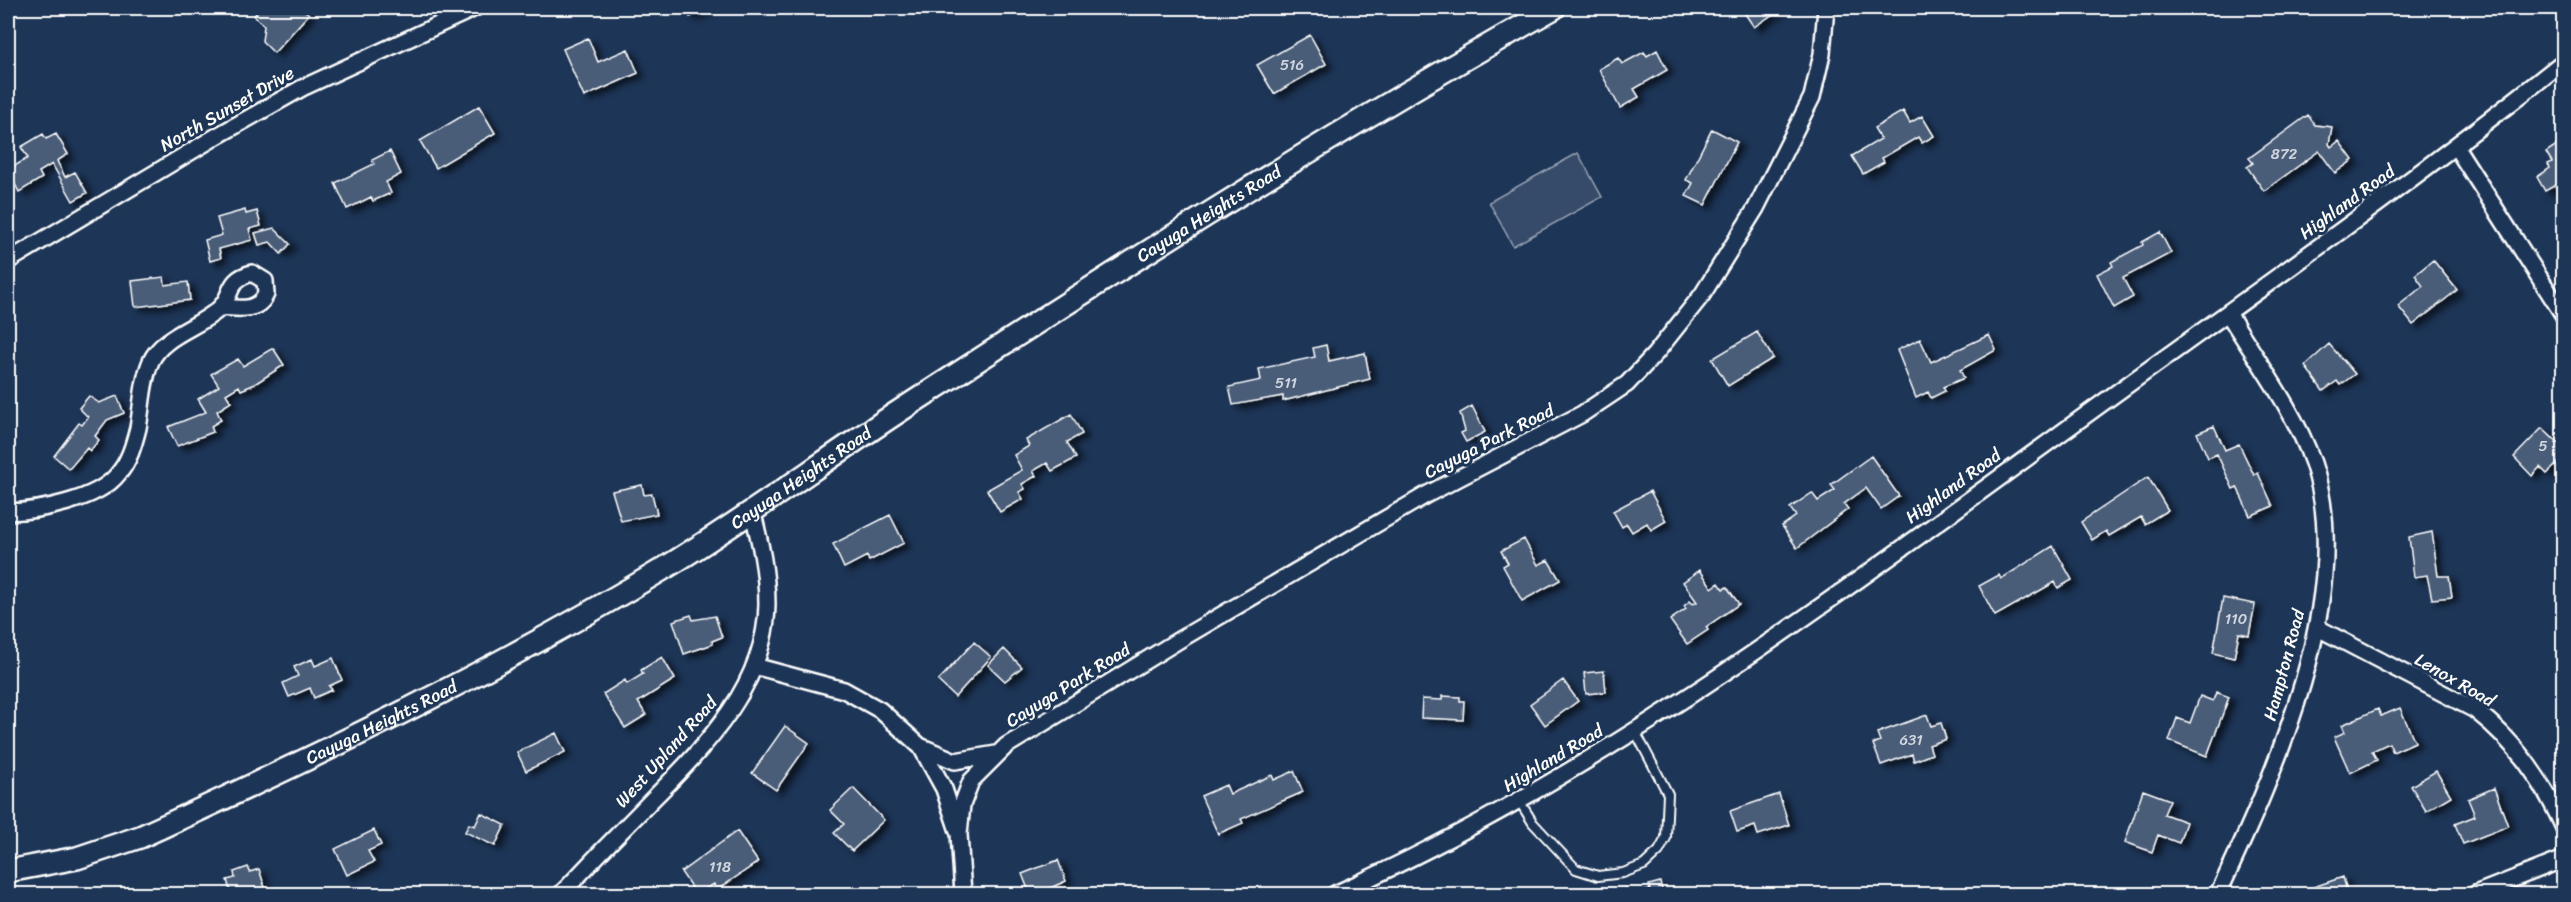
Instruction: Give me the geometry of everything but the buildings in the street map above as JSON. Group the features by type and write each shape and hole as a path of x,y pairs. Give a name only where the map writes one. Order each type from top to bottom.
{"street":[{"name":"North Sunset Drive","path":"8,261 302,88 475,8"},
{"name":"Cayuga Heights Road","path":"8,871 77,858 140,837 219,801 505,661 670,565 907,407 1173,237 1432,76 1554,8"},
{"name":"Cayuga Park Road","path":"959,834 962,805 971,781 996,754 1200,627 1426,495 1582,414 1627,384 1655,354 1702,295 1756,208 1812,97 1822,54 1826,8"},
{"name":"Highland Road","path":"1335,894 1408,861 1520,802 1635,731 1856,582 2456,147 2564,62"},
{"path":"2456,147 2564,316"},
{"path":"8,512 52,506 96,490 117,476 133,446 152,360 160,349 221,307"},
{"name":"Hampton Road","path":"2218,894 2271,773 2318,628 2324,562 2324,512 2313,464 2297,425 2228,313"},
{"name":"West Upland Road","path":"561,894 675,776 724,720 746,685 754,666 767,605 762,549 752,510"},
{"name":"Lenox Road","path":"2318,628 2465,705 2488,721 2529,764 2564,828"},
{"path":"754,666 843,690 880,710 921,747 944,789 959,834 963,894"},
{"name":"Cayuga Park Road","path":"921,747 955,761 996,754"},
{"path":"2475,894 2564,859"}],"lane":[{"path":"1520,802 1533,823 1576,869 1599,876 1623,873 1644,865 1659,851 1666,838 1668,794 1635,731"}],"shaded area":[{"path":"1578,153 1602,197 1513,246 1489,202"}]}
